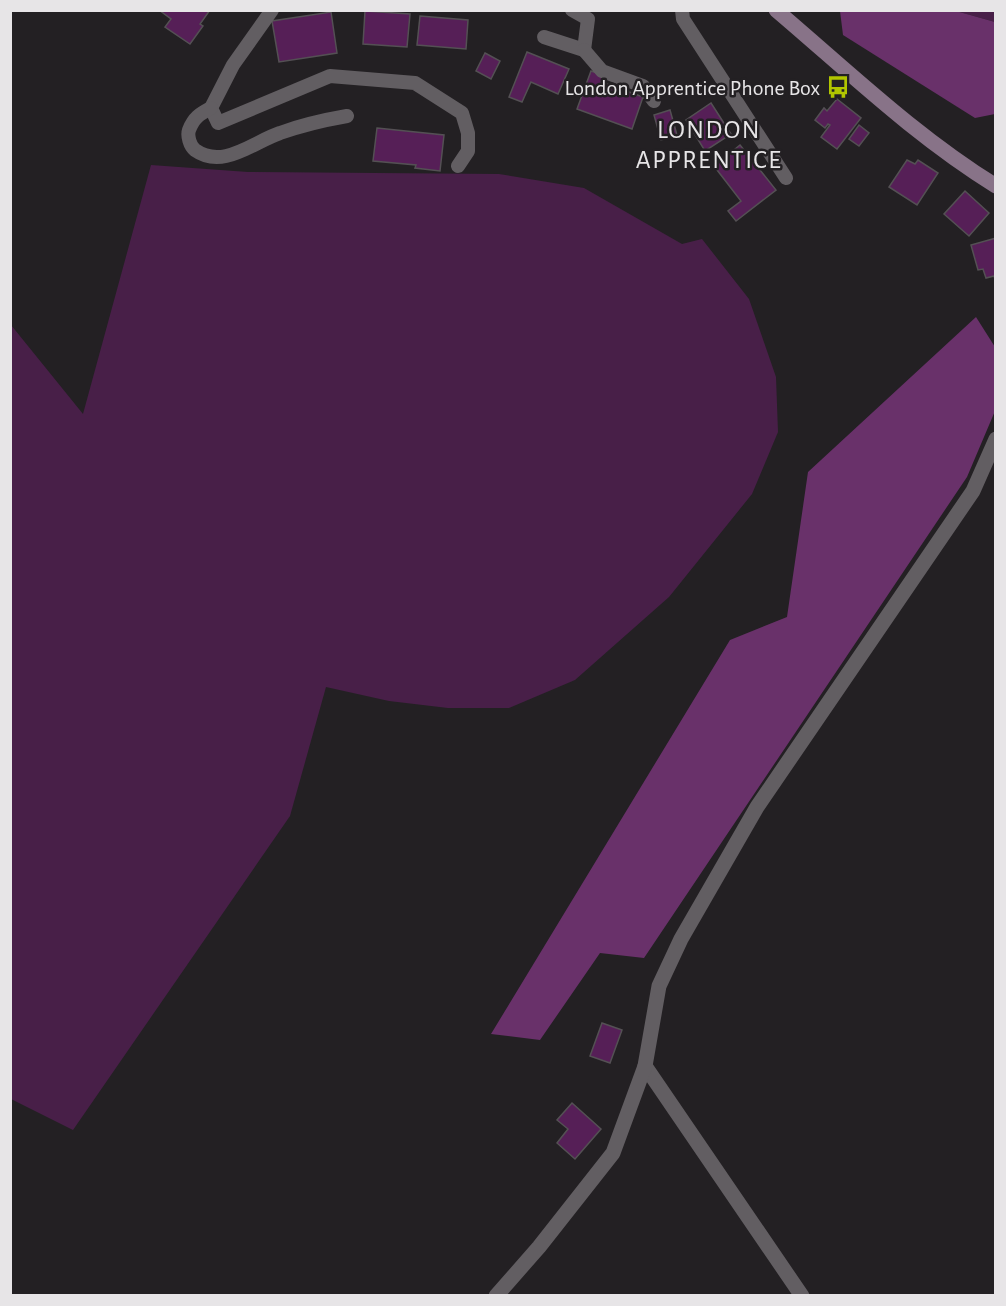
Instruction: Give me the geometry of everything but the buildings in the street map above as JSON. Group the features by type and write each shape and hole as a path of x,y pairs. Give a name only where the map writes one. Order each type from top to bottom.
{"main road":[{"path":"776,10 903,120 970,170 996,186"}],"street":[{"path":"496,1296 539,1247 613,1153 645,1066 659,986 681,939 756,807 973,491 996,440"},
{"path":"645,1066 802,1296"}],"lane":[{"path":"272,10 233,65 211,108 194,118 188,134 192,147 206,157 236,155 277,134 317,121 346,116"},
{"path":"572,10 588,19 584,50"},
{"path":"682,10 683,19 786,178"},
{"path":"544,37 584,50 603,72 643,86 654,101"},
{"path":"211,108 218,123 330,76 415,82 462,113 468,133 468,151 458,166"}],"shaded area":[{"path":"840,11 956,11 995,22 995,114 975,118 843,35"},
{"path":"956,11 995,11 995,22"},
{"path":"151,165 248,172 499,174 584,188 682,244 702,239 749,299 776,377 778,432 752,494 669,597 575,680 509,708 448,708 389,701 326,687 290,816 73,1130 11,1099 11,325 83,414"},
{"path":"976,317 995,347 995,411 967,477 644,958 600,953 540,1040 491,1034 730,640 787,617 808,472"}],"place":[{"name":"London Apprentice Phone Box","path":"838,87"}],"district":[{"name":"LONDON APPRENTICE","path":"709,144"}]}
